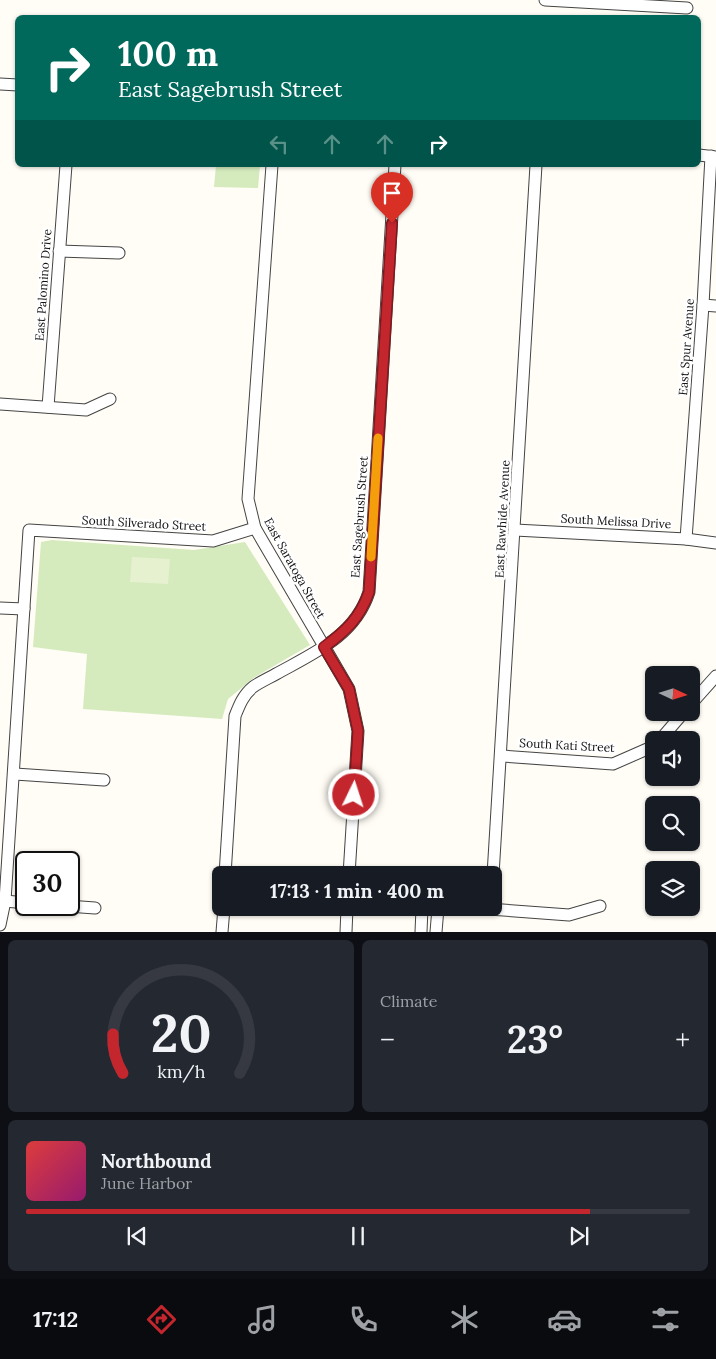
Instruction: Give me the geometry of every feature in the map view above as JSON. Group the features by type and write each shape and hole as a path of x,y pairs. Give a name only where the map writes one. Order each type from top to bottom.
{"street":[{"path":"545,0 687,8"},
{"path":"0,84 15,85"},
{"path":"701,155 714,156"},
{"name":"East Spur Avenue","path":"686,539 714,156"},
{"name":"East Palomino Drive","path":"48,407 66,167"},
{"name":"East Saratoga Street","path":"272,167 248,499 255,528 324,647"},
{"name":"East Sagebrush Street","path":"324,647 347,630 363,610 369,592 395,167"},
{"name":"East Rawhide Avenue","path":"495,866 536,167"},
{"path":"59,251 119,253"},
{"path":"703,305 716,306"},
{"path":"0,404 86,410 110,399"},
{"name":"South Silverado Street","path":"24,609 29,530 213,541 255,528"},
{"name":"South Melissa Drive","path":"515,530 686,539 716,543"},
{"path":"0,608 24,609 5,901 0,925"},
{"path":"227,866 235,716 242,699 253,687 324,647 349,689 358,731 350,866"},
{"path":"700,694 716,676"},
{"path":"668,731 676,721"},
{"name":"South Kati Street","path":"502,756 613,764 645,750"},
{"path":"14,774 104,780"},
{"path":"5,901 15,902"},
{"path":"502,909 569,915 600,906"},
{"path":"80,907 96,908"},
{"path":"222,932 223,916"},
{"path":"346,932 347,916"},
{"path":"421,932 422,916"},
{"path":"436,932 437,916"}],"green space":[{"path":"216,167 260,167 258,188 214,187"},
{"path":"52,540 194,550 245,542 310,645 255,677 228,699 222,719 83,709 87,654 33,647 41,542"},
{"path":"132,557 170,559 168,584 130,582"}],"slow traffic":[{"path":"371,557 378,438"}],"route":[{"path":"354,795 358,731 349,689 324,647 347,630 363,610 369,592 392,223"}]}
